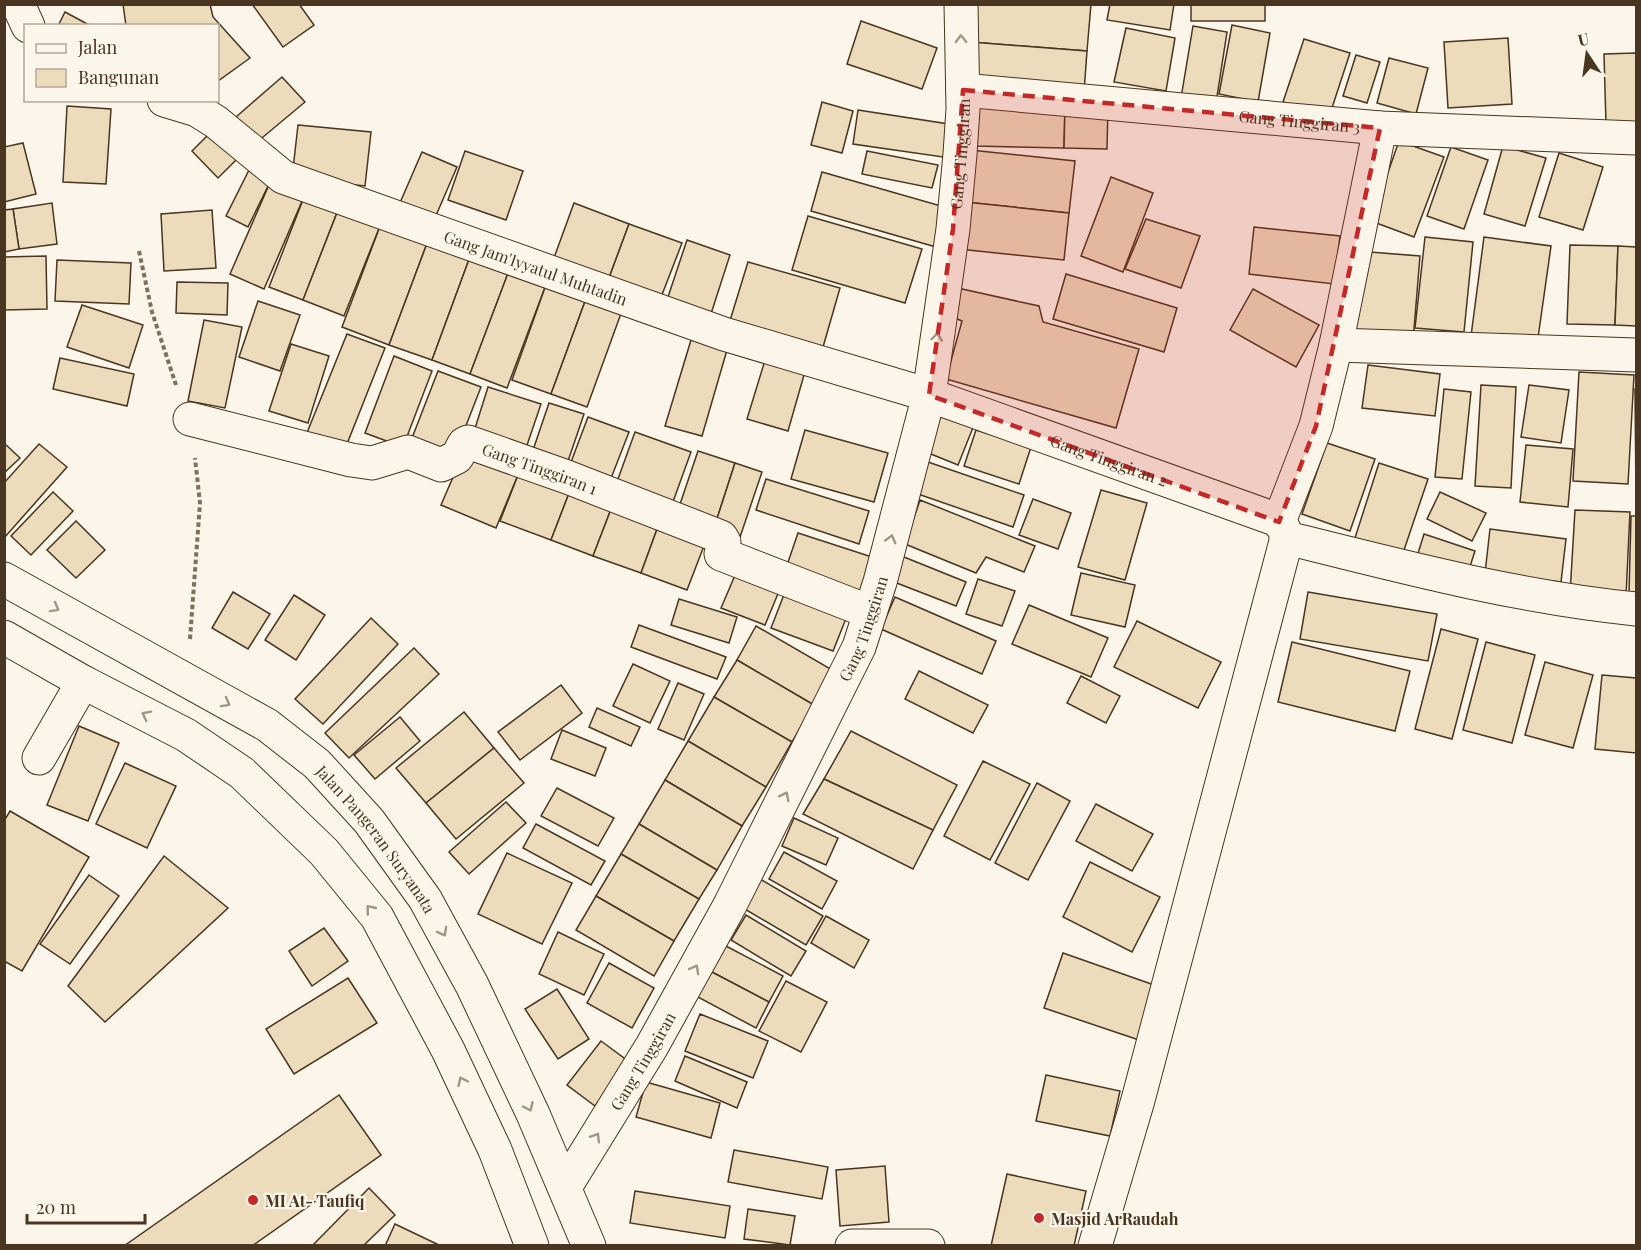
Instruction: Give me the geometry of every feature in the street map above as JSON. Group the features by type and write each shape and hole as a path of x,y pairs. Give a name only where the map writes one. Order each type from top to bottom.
{"street":[{"path":"18,4 27,24"},
{"name":"Gang Tinggiran","path":"565,1187 652,1046 730,905 846,676 870,612 929,395 953,229 963,90 961,4"},
{"name":"Gang Tinggiran 3","path":"963,90 1380,128 1636,138"},
{"name":"Gang Jam'Iyyatul Muhtadin","path":"170,102 196,110 216,122 283,177 724,334 929,395"},
{"path":"1095,1245 1141,1088 1284,530 1316,426 1336,345 1380,128"},
{"path":"1336,345 1636,356"},
{"name":"Gang Tinggiran 2","path":"929,395 1284,530 1465,583 1567,602 1636,609"},
{"name":"Gang Tinggiran 1","path":"190,419 372,463 408,452 441,465 457,457 464,444 468,442 567,477 720,537 724,542 721,554 870,612"},
{"name":"Jalan Pangeran Suryanata","path":"4,579 267,725 317,764 369,821 426,899 472,985 565,1187 589,1245"},
{"path":"4,637 83,682 186,735 242,773 324,852 382,927 452,1060 495,1150 532,1245"},
{"path":"39,758 83,682"},
{"path":"519,1212 565,1187"},
{"path":"852,1245 928,1245"}],"path":[{"path":"139,251 165,357 190,419 200,503 192,632 181,678"}],"highlighted area":[{"path":"963,90 1380,128 1316,426 1279,522 929,395 953,229"}],"building":[{"path":"123,4 210,4 213,17 250,58 219,80 219,24 126,24"},
{"path":"252,4 299,4 314,25 283,47"},
{"path":"974,4 1091,4 1087,51 971,42"},
{"path":"1110,4 1174,4 1170,30 1107,20"},
{"path":"1191,4 1265,4 1265,21 1191,21"},
{"path":"65,12 87,24 59,24"},
{"path":"861,21 937,48 922,89 847,64"},
{"path":"1232,25 1270,33 1258,102 1219,94"},
{"path":"1193,26 1227,32 1216,103 1181,98"},
{"path":"1126,28 1175,38 1166,91 1114,82"},
{"path":"1508,38 1512,104 1448,108 1444,42"},
{"path":"1304,39 1350,53 1329,117 1283,102"},
{"path":"971,42 1087,51 1084,92 967,83"},
{"path":"1636,53 1636,122 1606,124 1604,54"},
{"path":"1356,55 1380,62 1367,103 1343,96"},
{"path":"1389,58 1428,68 1416,114 1377,103"},
{"path":"282,77 305,102 257,142 236,117"},
{"path":"822,102 853,111 842,153 811,145"},
{"path":"975,104 1065,106 1064,148 974,146"},
{"path":"67,106 111,109 106,184 63,182"},
{"path":"1065,106 1108,107 1107,149 1064,148"},
{"path":"858,110 955,125 950,158 853,144"},
{"path":"298,125 371,132 365,186 292,178"},
{"path":"215,128 241,155 218,178 192,151"},
{"path":"1399,141 1444,157 1414,237 1371,221"},
{"path":"23,143 36,194 4,202 4,147"},
{"path":"1503,146 1546,158 1525,226 1484,214"},
{"path":"1451,147 1488,160 1464,229 1427,216"},
{"path":"970,150 1075,161 1069,213 965,202"},
{"path":"465,151 523,171 506,220 448,200"},
{"path":"867,151 938,165 932,188 862,174"},
{"path":"422,152 457,167 434,220 399,205"},
{"path":"1559,153 1603,167 1583,230 1539,217"},
{"path":"251,166 272,178 248,227 226,216"},
{"path":"822,172 948,208 936,247 811,211"},
{"path":"1111,177 1153,193 1123,272 1081,256"},
{"path":"272,178 306,192 264,289 230,274"},
{"path":"306,192 340,205 303,300 269,287"},
{"path":"965,202 1069,213 1064,260 959,249"},
{"path":"52,203 57,244 19,249 13,209"},
{"path":"574,203 629,224 606,286 551,266"},
{"path":"340,205 382,221 344,316 303,300"},
{"path":"13,209 19,249 4,252 4,210"},
{"path":"212,210 216,268 164,271 161,214"},
{"path":"808,216 922,249 905,303 792,270"},
{"path":"1146,219 1200,236 1181,288 1125,269"},
{"path":"382,221 429,238 389,345 342,327"},
{"path":"629,224 682,243 658,305 606,286"},
{"path":"1254,227 1340,236 1334,284 1249,274"},
{"path":"1425,237 1473,242 1464,332 1415,328"},
{"path":"1484,237 1551,246 1537,345 1471,336"},
{"path":"429,238 471,254 432,360 389,345"},
{"path":"687,240 730,255 708,323 664,309"},
{"path":"1570,245 1618,246 1615,325 1567,324"},
{"path":"1618,246 1636,247 1636,326 1615,325"},
{"path":"1357,251 1420,256 1413,341 1350,335"},
{"path":"471,254 510,268 470,374 432,360"},
{"path":"46,256 47,309 4,310 4,257"},
{"path":"57,260 131,263 129,304 55,301"},
{"path":"748,262 840,288 821,354 728,327"},
{"path":"510,268 547,282 507,388 470,374"},
{"path":"1066,274 1177,308 1164,352 1053,319"},
{"path":"177,282 228,283 227,315 176,313"},
{"path":"547,282 587,296 551,394 512,380"},
{"path":"953,287 1039,306 1043,322 1139,349 1116,428 946,379 962,321 945,314"},
{"path":"1253,289 1319,325 1296,367 1230,330"},
{"path":"587,296 623,308 587,407 551,394"},
{"path":"258,301 300,315 280,371 239,357"},
{"path":"82,305 143,325 129,368 67,347"},
{"path":"204,320 242,327 225,408 188,401"},
{"path":"347,334 385,348 343,454 304,440"},
{"path":"691,340 727,350 702,436 665,426"},
{"path":"291,344 329,356 308,423 269,411"},
{"path":"394,356 432,371 403,447 365,433"},
{"path":"766,357 806,368 788,431 747,419"},
{"path":"60,358 134,374 127,406 53,389"},
{"path":"1368,365 1440,374 1435,416 1362,408"},
{"path":"438,371 481,387 455,454 412,438"},
{"path":"1579,372 1634,375 1628,484 1573,481"},
{"path":"1481,385 1516,387 1511,488 1475,486"},
{"path":"1529,385 1569,390 1561,443 1521,437"},
{"path":"488,387 541,404 524,454 472,438"},
{"path":"1444,389 1471,392 1462,479 1435,477"},
{"path":"1635,389 1636,389 1636,498"},
{"path":"549,403 584,414 566,467 531,456"},
{"path":"942,413 974,425 958,465 926,452"},
{"path":"588,417 629,432 608,486 568,470"},
{"path":"805,430 888,453 874,502 791,479"},
{"path":"976,430 1031,447 1019,484 964,466"},
{"path":"635,432 691,452 670,510 614,490"},
{"path":"4,443 20,458 4,473"},
{"path":"1327,443 1375,459 1350,531 1302,514"},
{"path":"39,444 67,467 4,538 4,483"},
{"path":"1526,445 1573,449 1568,507 1520,502"},
{"path":"466,447 520,470 496,528 441,505"},
{"path":"698,451 735,463 714,528 676,516"},
{"path":"928,462 1024,495 1013,527 918,494"},
{"path":"735,463 762,472 740,537 714,528"},
{"path":"1379,463 1428,479 1403,553 1355,538"},
{"path":"520,470 571,488 551,540 500,521"},
{"path":"766,479 869,511 859,544 756,510"},
{"path":"571,488 613,504 593,556 551,540"},
{"path":"1101,490 1147,503 1125,580 1078,567"},
{"path":"53,492 73,511 31,555 11,536"},
{"path":"1440,492 1486,513 1472,541 1427,519"},
{"path":"1033,499 1071,513 1058,549 1019,535"},
{"path":"920,500 1035,546 1024,572 986,557 976,573 905,544"},
{"path":"613,504 660,521 641,573 593,556"},
{"path":"1575,510 1630,512 1626,596 1570,594"},
{"path":"1631,516 1636,516 1636,593 1629,593"},
{"path":"76,521 105,550 76,578 47,550"},
{"path":"660,521 707,538 687,590 641,573"},
{"path":"1490,529 1566,539 1561,582 1485,573"},
{"path":"798,533 872,557 859,595 785,571"},
{"path":"1424,534 1475,551 1466,579 1415,563"},
{"path":"899,555 966,582 956,606 889,580"},
{"path":"739,566 782,584 765,625 721,608"},
{"path":"1081,573 1135,585 1125,627 1071,615"},
{"path":"978,579 1015,591 1002,626 966,614"},
{"path":"787,587 849,611 833,651 771,628"},
{"path":"233,592 270,614 248,649 212,628"},
{"path":"1308,592 1437,614 1428,661 1300,639"},
{"path":"294,595 325,615 296,660 265,640"},
{"path":"895,597 996,641 982,674 881,629"},
{"path":"679,599 737,617 729,643 671,625"},
{"path":"1029,605 1108,638 1091,677 1012,644"},
{"path":"371,618 398,644 323,724 295,699"},
{"path":"1137,621 1221,662 1198,708 1114,667"},
{"path":"639,625 726,657 717,679 631,647"},
{"path":"756,626 834,671 814,705 737,660"},
{"path":"1441,629 1478,639 1452,739 1415,729"},
{"path":"1292,642 1410,671 1395,731 1278,702"},
{"path":"1486,642 1535,655 1512,743 1463,730"},
{"path":"414,648 439,674 349,758 325,733"},
{"path":"737,660 814,705 792,742 714,697"},
{"path":"1545,662 1593,675 1573,748 1525,735"},
{"path":"633,664 670,681 650,723 613,706"},
{"path":"919,671 988,705 973,733 905,699"},
{"path":"1602,675 1636,678 1636,753 1595,749"},
{"path":"1081,676 1120,696 1106,723 1067,703"},
{"path":"678,683 704,694 684,740 658,729"},
{"path":"561,685 582,713 520,760 498,732"},
{"path":"714,697 792,742 766,787 688,741"},
{"path":"597,708 640,727 631,746 589,727"},
{"path":"464,712 494,748 426,803 396,768"},
{"path":"400,717 420,741 375,779 354,755"},
{"path":"79,726 119,743 88,821 47,805"},
{"path":"562,730 606,748 595,776 551,759"},
{"path":"851,731 957,785 933,830 824,779"},
{"path":"688,741 766,787 742,826 665,780"},
{"path":"494,748 524,783 456,839 426,803"},
{"path":"983,761 1030,784 990,860 944,836"},
{"path":"125,763 176,786 147,848 96,824"},
{"path":"824,779 933,830 913,869 803,814"},
{"path":"665,780 742,826 717,870 639,824"},
{"path":"1037,783 1070,801 1028,880 995,863"},
{"path":"557,788 614,818 598,846 541,816"},
{"path":"506,802 526,823 469,874 449,852"},
{"path":"1096,804 1153,834 1132,871 1076,841"},
{"path":"10,811 89,857 22,971 4,961 4,821"},
{"path":"794,818 838,838 826,865 782,846"},
{"path":"536,824 605,861 591,885 523,848"},
{"path":"639,824 717,870 699,899 621,854"},
{"path":"784,852 837,881 822,909 769,879"},
{"path":"507,853 572,883 542,944 478,914"},
{"path":"621,854 699,899 674,941 596,896"},
{"path":"164,856 228,908 105,1022 68,986"},
{"path":"1090,862 1160,897 1132,952 1063,917"},
{"path":"89,875 119,896 70,964 40,944"},
{"path":"760,879 823,916 806,945 743,908"},
{"path":"596,896 674,941 654,976 576,930"},
{"path":"746,915 806,951 791,976 731,940"},
{"path":"826,916 869,940 854,968 811,943"},
{"path":"324,928 348,961 312,986 289,951"},
{"path":"558,932 604,954 584,995 539,974"},
{"path":"724,945 783,976 769,1002 710,971"},
{"path":"1063,953 1157,986 1139,1040 1044,1008"},
{"path":"609,963 654,988 632,1028 587,1003"},
{"path":"710,971 769,1002 756,1028 696,996"},
{"path":"348,978 377,1023 294,1074 266,1029"},
{"path":"786,981 827,1002 801,1052 759,1031"},
{"path":"557,989 589,1039 558,1059 525,1009"},
{"path":"700,1014 768,1041 753,1078 685,1051"},
{"path":"601,1041 628,1061 595,1106 567,1085"},
{"path":"685,1056 747,1082 737,1108 675,1081"},
{"path":"1046,1075 1120,1091 1110,1136 1036,1121"},
{"path":"646,1082 720,1103 711,1138 636,1117"},
{"name":"MI At- Taufiq","path":"339,1095 381,1155 252,1246 124,1246"},
{"path":"734,1150 828,1167 822,1199 728,1182"},
{"path":"885,1166 889,1222 840,1226 836,1170"},
{"name":"Masjid ArRaudah","path":"1007,1174 1086,1191 1074,1246 991,1246"},
{"path":"369,1188 395,1215 363,1246 312,1246"},
{"path":"635,1191 730,1206 725,1238 630,1223"},
{"path":"748,1209 795,1216 790,1245 744,1239"},
{"path":"395,1224 441,1246 385,1246"}],"place":[{"name":"MI At- Taufiq","path":"253,1200"},
{"name":"Masjid ArRaudah","path":"1039,1218"}]}
